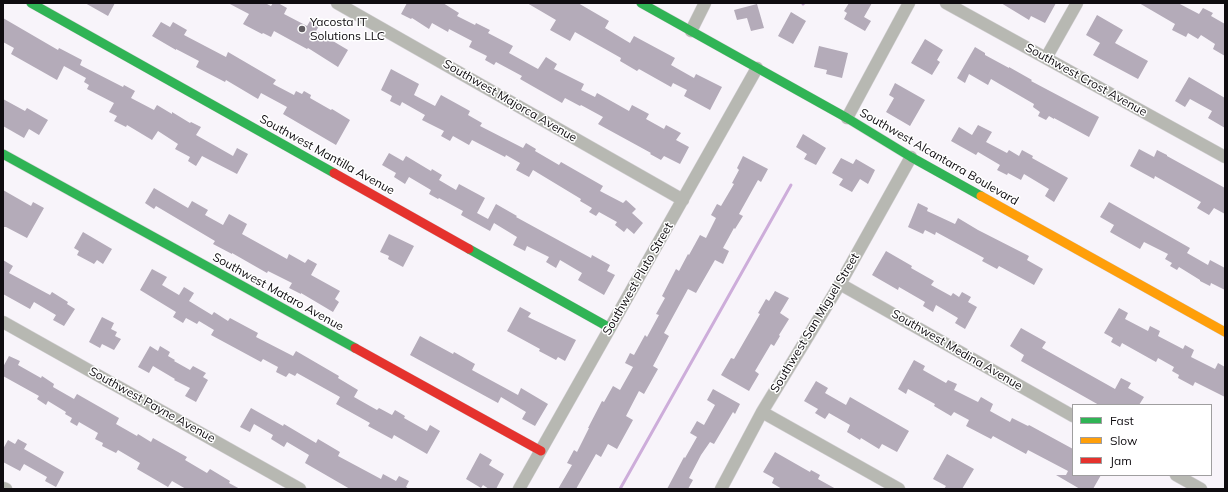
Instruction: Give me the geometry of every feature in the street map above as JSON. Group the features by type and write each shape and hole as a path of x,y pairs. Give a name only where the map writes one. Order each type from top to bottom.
{"street":[{"name":"Southwest Mantilla Avenue","path":"31,3 610,328"},
{"name":"Southwest Majorca Avenue","path":"337,3 683,200"},
{"name":"Southwest Alcantarra Boulevard","path":"641,3 847,118 911,157 1225,332"},
{"path":"691,31 705,3"},
{"path":"847,118 909,3"},
{"name":"Southwest Crost Avenue","path":"946,3 1225,157"},
{"path":"1046,58 1077,3"},
{"name":"Southwest Pluto Street","path":"520,489 757,68"},
{"name":"Southwest Mataro Avenue","path":"3,154 541,451"},
{"name":"Southwest San Miguel Street","path":"721,489 762,412 840,284 911,157"},
{"name":"Southwest Medina Avenue","path":"840,284 1072,415"},
{"name":"Southwest Payne Avenue","path":"3,322 300,489"},
{"path":"762,412 899,489"},
{"path":"1178,476 1200,489"}],"building":[{"path":"85,3 115,3 108,16"},
{"path":"228,3 265,3 271,6 273,3 278,3 287,8 284,14 307,26 310,21 319,26 316,31 348,50 338,67 308,48 307,49 274,31 271,37 243,24 249,14"},
{"path":"407,3 443,3 459,13 457,16 475,25 476,23 490,30 488,33 513,46 509,53 538,69 546,57 557,64 554,69 584,84 581,90 595,97 597,93 629,111 632,105 649,114 646,119 664,129 666,125 681,133 676,140 689,147 680,164 664,156 661,160 598,124 603,117 581,105 580,106 565,98 562,103 520,79 522,76 496,62 494,65 485,60 487,56 469,47 472,41 449,29 448,32 432,23 429,29 412,18 411,19 401,14"},
{"path":"527,3 578,3 609,21 605,28 630,43 634,36 675,58 671,65 694,78 696,74 722,87 710,110 684,96 687,90 673,83 671,87 639,69 637,71 620,61 621,58 575,32 570,41 550,30 556,20"},
{"path":"849,3 872,3 864,17 871,21 865,31 844,19 847,13 844,11"},
{"path":"1001,3 1056,3 1045,23 1031,16 1029,20"},
{"path":"1139,3 1178,3 1199,14 1203,8 1213,13 1211,16 1225,24 1225,56 1213,49 1215,44 1201,35 1198,39 1188,33 1186,37 1172,30 1175,24"},
{"path":"757,4 764,28 751,31 747,18 737,20 734,10"},
{"path":"791,12 806,21 793,44 778,36"},
{"path":"1097,15 1123,30 1115,43 1148,61 1138,79 1093,55 1100,43 1086,35"},
{"path":"3,18 58,50 59,48 82,60 80,65 123,87 124,85 135,91 131,98 154,110 157,105 190,123 191,122 201,127 196,135 233,156 237,148 248,154 237,174 202,156 196,166 188,161 190,157 175,149 178,144 158,131 152,140 127,125 126,127 114,121 117,116 109,112 114,103 87,89 89,85 84,82 86,78 64,66 57,80 11,54 14,48 3,42"},
{"path":"161,22 170,27 173,22 187,30 184,35 226,57 228,52 276,80 273,84 294,95 296,91 302,94 304,91 311,95 310,98 350,120 336,145 283,114 287,107 261,93 258,99 226,80 225,82 196,67 199,61 152,36"},
{"path":"925,39 943,50 937,60 940,62 932,75 911,63"},
{"path":"819,46 848,53 842,78 826,74 827,70 814,67"},
{"path":"975,47 985,53 985,55 1032,80 1031,81 1099,117 1089,137 1054,118 1049,116 1046,120 1038,116 1040,112 1033,107 1034,104 991,79 988,85 969,74 965,83 957,78"},
{"path":"391,69 419,84 414,95 435,106 441,95 470,111 468,115 482,123 480,126 523,148 526,143 536,149 535,151 559,165 561,162 603,186 600,191 623,203 626,200 636,209 632,213 643,223 634,234 627,228 624,232 615,225 617,222 599,212 596,216 589,212 592,208 580,201 581,199 533,170 529,177 516,170 520,163 506,155 505,157 472,140 469,145 453,136 450,141 441,136 444,131 422,120 425,115 402,102 400,106 390,101 392,96 381,90"},
{"path":"1189,77 1225,98 1225,128 1208,118 1212,111 1190,99 1185,107 1175,101"},
{"path":"895,83 925,100 910,126 886,112 894,98 889,95"},
{"path":"3,99 25,111 27,108 48,120 39,135 29,129 24,138 3,126"},
{"path":"978,125 992,132 986,142 1007,153 1009,150 1019,156 1022,150 1033,156 1032,158 1068,178 1054,202 1045,196 1049,189 1024,174 1021,180 1008,173 1007,175 997,170 1000,165 978,152 976,155 951,141 959,127 972,135"},
{"path":"803,134 826,148 816,165 804,159 807,154 796,147"},
{"path":"1139,149 1154,157 1157,150 1225,188 1225,214 1214,208 1209,215 1197,208 1201,202 1155,176 1154,179 1130,166"},
{"path":"389,153 403,161 406,156 431,171 432,169 442,175 439,180 456,190 459,184 485,198 477,213 488,219 496,204 517,216 516,217 591,258 592,255 610,265 607,271 615,275 604,295 578,280 582,273 560,260 556,268 546,262 549,257 527,246 525,251 513,245 517,237 494,223 490,231 461,215 463,211 429,194 431,190 409,177 405,184 394,177 396,173 382,165"},
{"path":"743,156 768,169 761,182 758,180 739,214 743,216 735,229 734,228 723,248 729,251 723,264 715,260 696,293 688,289 664,333 669,336 653,366 658,369 644,394 639,391 626,416 633,420 617,449 608,444 601,457 596,454 576,489 558,489 572,465 567,463 574,450 577,452 602,401 604,402 613,386 620,390 633,367 625,363 630,353 634,355 645,335 647,337 659,315 656,314 665,298 662,296 676,269 679,271 700,235 706,238 716,218 711,215 717,204 721,206 734,184 732,183 739,170 737,168"},
{"path":"841,158 853,164 856,159 875,170 868,184 860,179 852,192 839,185 843,179 832,173"},
{"path":"154,188 188,208 192,201 208,210 205,215 223,225 229,214 247,224 242,234 287,259 289,254 305,263 308,259 317,264 311,275 340,291 335,299 339,302 333,312 301,293 289,288 292,283 268,271 267,273 213,244 215,241 156,206 154,209 145,203"},
{"path":"3,190 31,206 33,202 44,208 27,238 6,227 3,227"},
{"path":"1109,202 1190,248 1187,253 1208,265 1210,260 1225,268 1225,290 1211,283 1210,286 1200,281 1179,267 1177,270 1170,266 1172,263 1165,259 1168,254 1144,242 1140,249 1110,232 1114,225 1100,217"},
{"path":"918,203 928,208 927,211 955,224 958,218 1029,256 1027,260 1043,269 1034,285 999,266 997,269 982,261 984,258 936,232 935,235 925,230 923,234 908,227"},
{"path":"83,232 112,249 103,264 97,260 94,264 77,255 79,251 74,248"},
{"path":"389,234 414,246 403,267 388,259 389,256 380,252"},
{"path":"886,251 934,281 931,285 951,296 953,293 959,297 962,292 971,297 968,302 977,307 965,329 955,323 958,318 936,305 933,312 923,306 925,302 899,287 898,290 872,275"},
{"path":"3,260 13,266 9,273 50,295 52,292 68,302 67,304 75,309 64,326 53,320 56,315 34,302 30,309 3,294"},
{"path":"152,269 167,277 162,285 179,295 184,287 194,293 189,301 212,315 214,312 228,321 230,318 258,333 256,337 293,356 296,351 339,376 338,378 358,390 354,397 377,410 379,408 392,415 395,410 405,416 404,418 427,431 430,425 440,431 427,454 394,435 392,439 368,426 370,423 336,404 340,397 297,373 295,376 289,373 286,377 276,372 278,367 263,359 261,362 211,335 214,330 199,321 197,324 186,318 183,323 173,317 176,312 140,290"},
{"path":"775,291 789,298 780,313 789,319 774,346 771,344 755,371 759,374 749,391 721,375 731,358 734,359 760,314 758,313 766,299 769,301"},
{"path":"520,307 531,313 528,317 576,340 565,361 558,357 556,360 539,351 540,349 507,331"},
{"path":"1119,308 1128,313 1125,319 1148,331 1150,326 1160,331 1158,336 1183,349 1185,345 1194,350 1191,357 1215,369 1218,363 1225,367 1225,397 1195,382 1193,386 1178,378 1179,375 1172,371 1174,367 1158,358 1156,362 1122,343 1120,347 1111,342 1113,338 1104,333"},
{"path":"102,317 114,323 111,329 117,332 115,336 121,339 114,350 102,344 100,348 89,342"},
{"path":"1021,328 1046,342 1042,348 1115,389 1121,378 1131,383 1128,388 1144,397 1140,404 1097,404 1021,361 1024,355 1010,346"},
{"path":"420,336 475,364 472,370 518,395 521,388 548,404 535,426 522,419 526,412 501,397 498,403 410,355"},
{"path":"150,346 158,351 160,346 170,352 168,356 175,360 174,361 190,370 193,366 206,373 203,377 208,380 196,402 185,396 190,388 174,380 175,379 153,366 149,373 138,367"},
{"path":"9,356 20,361 18,365 41,378 42,376 54,384 53,387 74,399 77,394 119,418 116,424 151,442 153,438 187,457 185,460 207,473 210,469 240,489 186,489 172,481 168,487 137,469 140,463 118,450 116,453 102,446 103,443 95,439 98,433 79,422 77,426 70,422 72,418 65,414 66,412 48,401 46,405 37,399 39,396 3,376 3,367"},
{"path":"914,360 925,366 923,370 946,383 948,380 957,384 954,390 978,402 981,397 993,404 990,411 1010,422 1012,418 1028,426 1029,425 1072,448 1072,476 1100,476 1093,489 1080,489 1056,475 1066,475 1068,471 1028,450 1026,454 993,436 991,439 966,426 969,420 954,412 951,416 934,406 935,404 908,389 906,394 898,389"},
{"path":"816,381 828,388 825,393 846,405 850,397 909,431 897,452 882,444 879,449 861,438 860,440 847,432 850,425 829,413 825,419 815,413 818,409 804,401"},
{"path":"713,389 740,404 735,414 733,412 714,444 710,442 701,455 689,478 693,480 688,489 667,489 684,457 685,458 697,437 690,433 697,421 704,425 715,405 707,400"},
{"path":"251,408 283,426 284,424 316,443 318,439 340,452 338,456 381,479 383,474 396,481 399,476 409,481 406,487 409,489 350,489 305,463 309,455 287,442 284,447 271,439 273,435 254,424 250,432 240,427"},
{"path":"18,439 27,444 24,449 64,472 56,487 45,481 47,477 24,464 20,471 3,462 3,449 8,440 15,444"},
{"path":"775,452 810,472 811,470 820,475 818,479 836,489 782,489 772,483 774,478 763,472"},
{"path":"480,453 492,460 489,465 504,474 496,489 489,489 483,485 481,488 466,479"},
{"path":"947,454 974,469 962,489 944,489 946,486 933,479"}],"waterway":[{"path":"620,489 791,185"}],"traffic: fast":[{"path":"31,3 334,173"},
{"path":"641,3 847,118 911,157 981,196"},
{"path":"3,154 355,348"},
{"path":"469,249 610,328"}],"traffic: slow":[{"path":"981,196 1225,332"}],"traffic: jam":[{"path":"334,173 469,249"},
{"path":"355,348 541,451"}],"place":[{"name":"Yacosta IT Solutions LLC","path":"302,29"}]}
